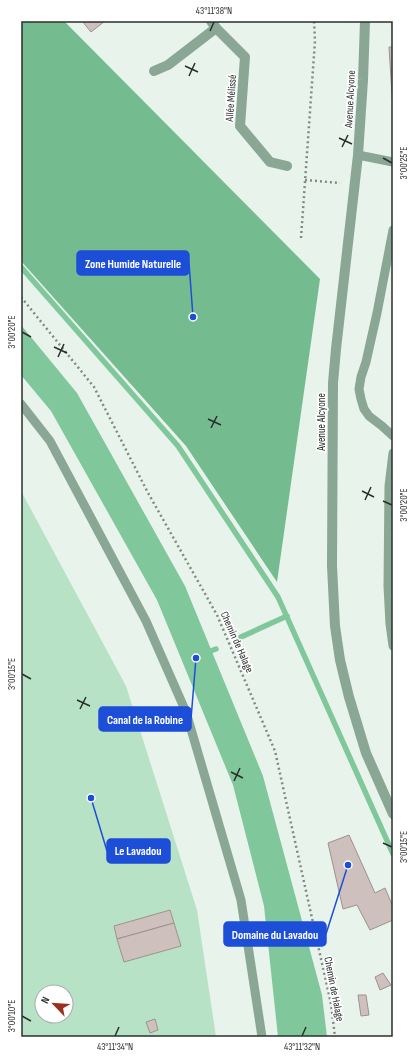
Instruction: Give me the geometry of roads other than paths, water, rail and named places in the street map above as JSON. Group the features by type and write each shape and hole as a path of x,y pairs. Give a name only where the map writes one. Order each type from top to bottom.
{"street":[{"name":"Avenue Alcyone","path":"365,21 363,94 358,155 333,383 333,594 335,626 340,660 349,697 366,753 393,814"},
{"path":"154,71 168,65 213,24"},
{"name":"Allée Mélissé","path":"213,24 245,57 240,126 270,162 287,166"}],"lane":[{"path":"358,155 393,162"},
{"path":"393,230 377,313 359,389 364,408 369,416 393,436"},
{"path":"21,404 50,441 146,621 186,712 241,900 262,1037"},
{"path":"393,453 389,486 388,586 393,646"}],"waterway":[{"path":"21,267 178,446 278,597 393,854"},
{"path":"241,637 287,616"},
{"path":"205,653 216,649"}],"place":[{"name":"Zone Humide Naturelle","path":"193,317"},
{"name":"Canal de la Robine","path":"196,658"},
{"name":"Le Lavadou","path":"91,798"},
{"name":"Domaine du Lavadou","path":"348,865"}]}
